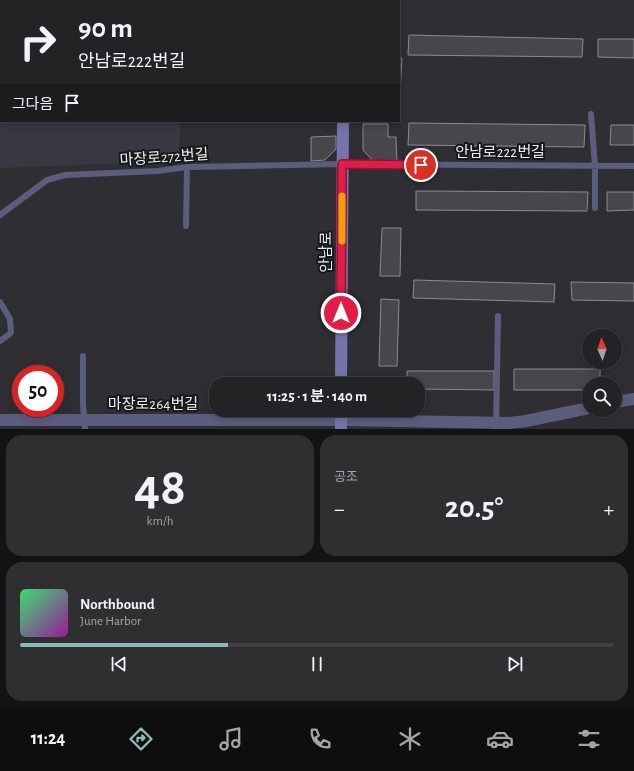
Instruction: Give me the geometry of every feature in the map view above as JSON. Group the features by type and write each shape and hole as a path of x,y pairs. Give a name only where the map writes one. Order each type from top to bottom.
{"main road":[{"name":"안남로","path":"341,377 343,122"}],"street":[{"path":"622,401 634,399"},
{"name":"마장로264번길","path":"0,420 85,425 341,420 496,426 582,409"}],"lane":[{"path":"591,114 595,166 595,208"},
{"name":"안남로222번길","path":"342,164 634,166"},
{"name":"마장로272번길","path":"0,215 47,180 65,175 158,171 187,167 342,164"},
{"path":"186,226 187,167"},
{"path":"0,302 10,319 11,333 0,341"},
{"path":"496,426 498,316"},
{"path":"83,356 83,404 85,425"}],"shaded area":[{"path":"0,122 180,122 179,161 0,168"}],"building":[{"path":"409,35 583,39 582,57 408,55"},
{"path":"598,39 634,39 634,58 598,57"},
{"path":"400,58 402,58 400,93"},
{"path":"409,123 585,125 584,147 408,145"},
{"path":"363,124 388,124 388,137 396,137 397,163 375,163 363,150"},
{"path":"611,125 634,125 634,145 610,145"},
{"path":"336,136 336,149 325,160 311,161 311,137"},
{"path":"416,191 588,192 587,211 416,210"},
{"path":"607,192 634,192 634,210 607,211"},
{"path":"382,228 401,228 400,276 380,276"},
{"path":"414,280 555,284 554,302 413,298"},
{"path":"571,282 634,283 634,301 572,300"},
{"path":"381,299 399,300 397,366 379,366"},
{"path":"514,369 600,369 600,377 582,377 582,390 514,390"},
{"path":"407,371 494,371 494,390 425,389 425,377 407,377"}],"slow traffic":[{"path":"342,196 342,241"}],"route":[{"path":"341,313 342,164 421,165"}]}
